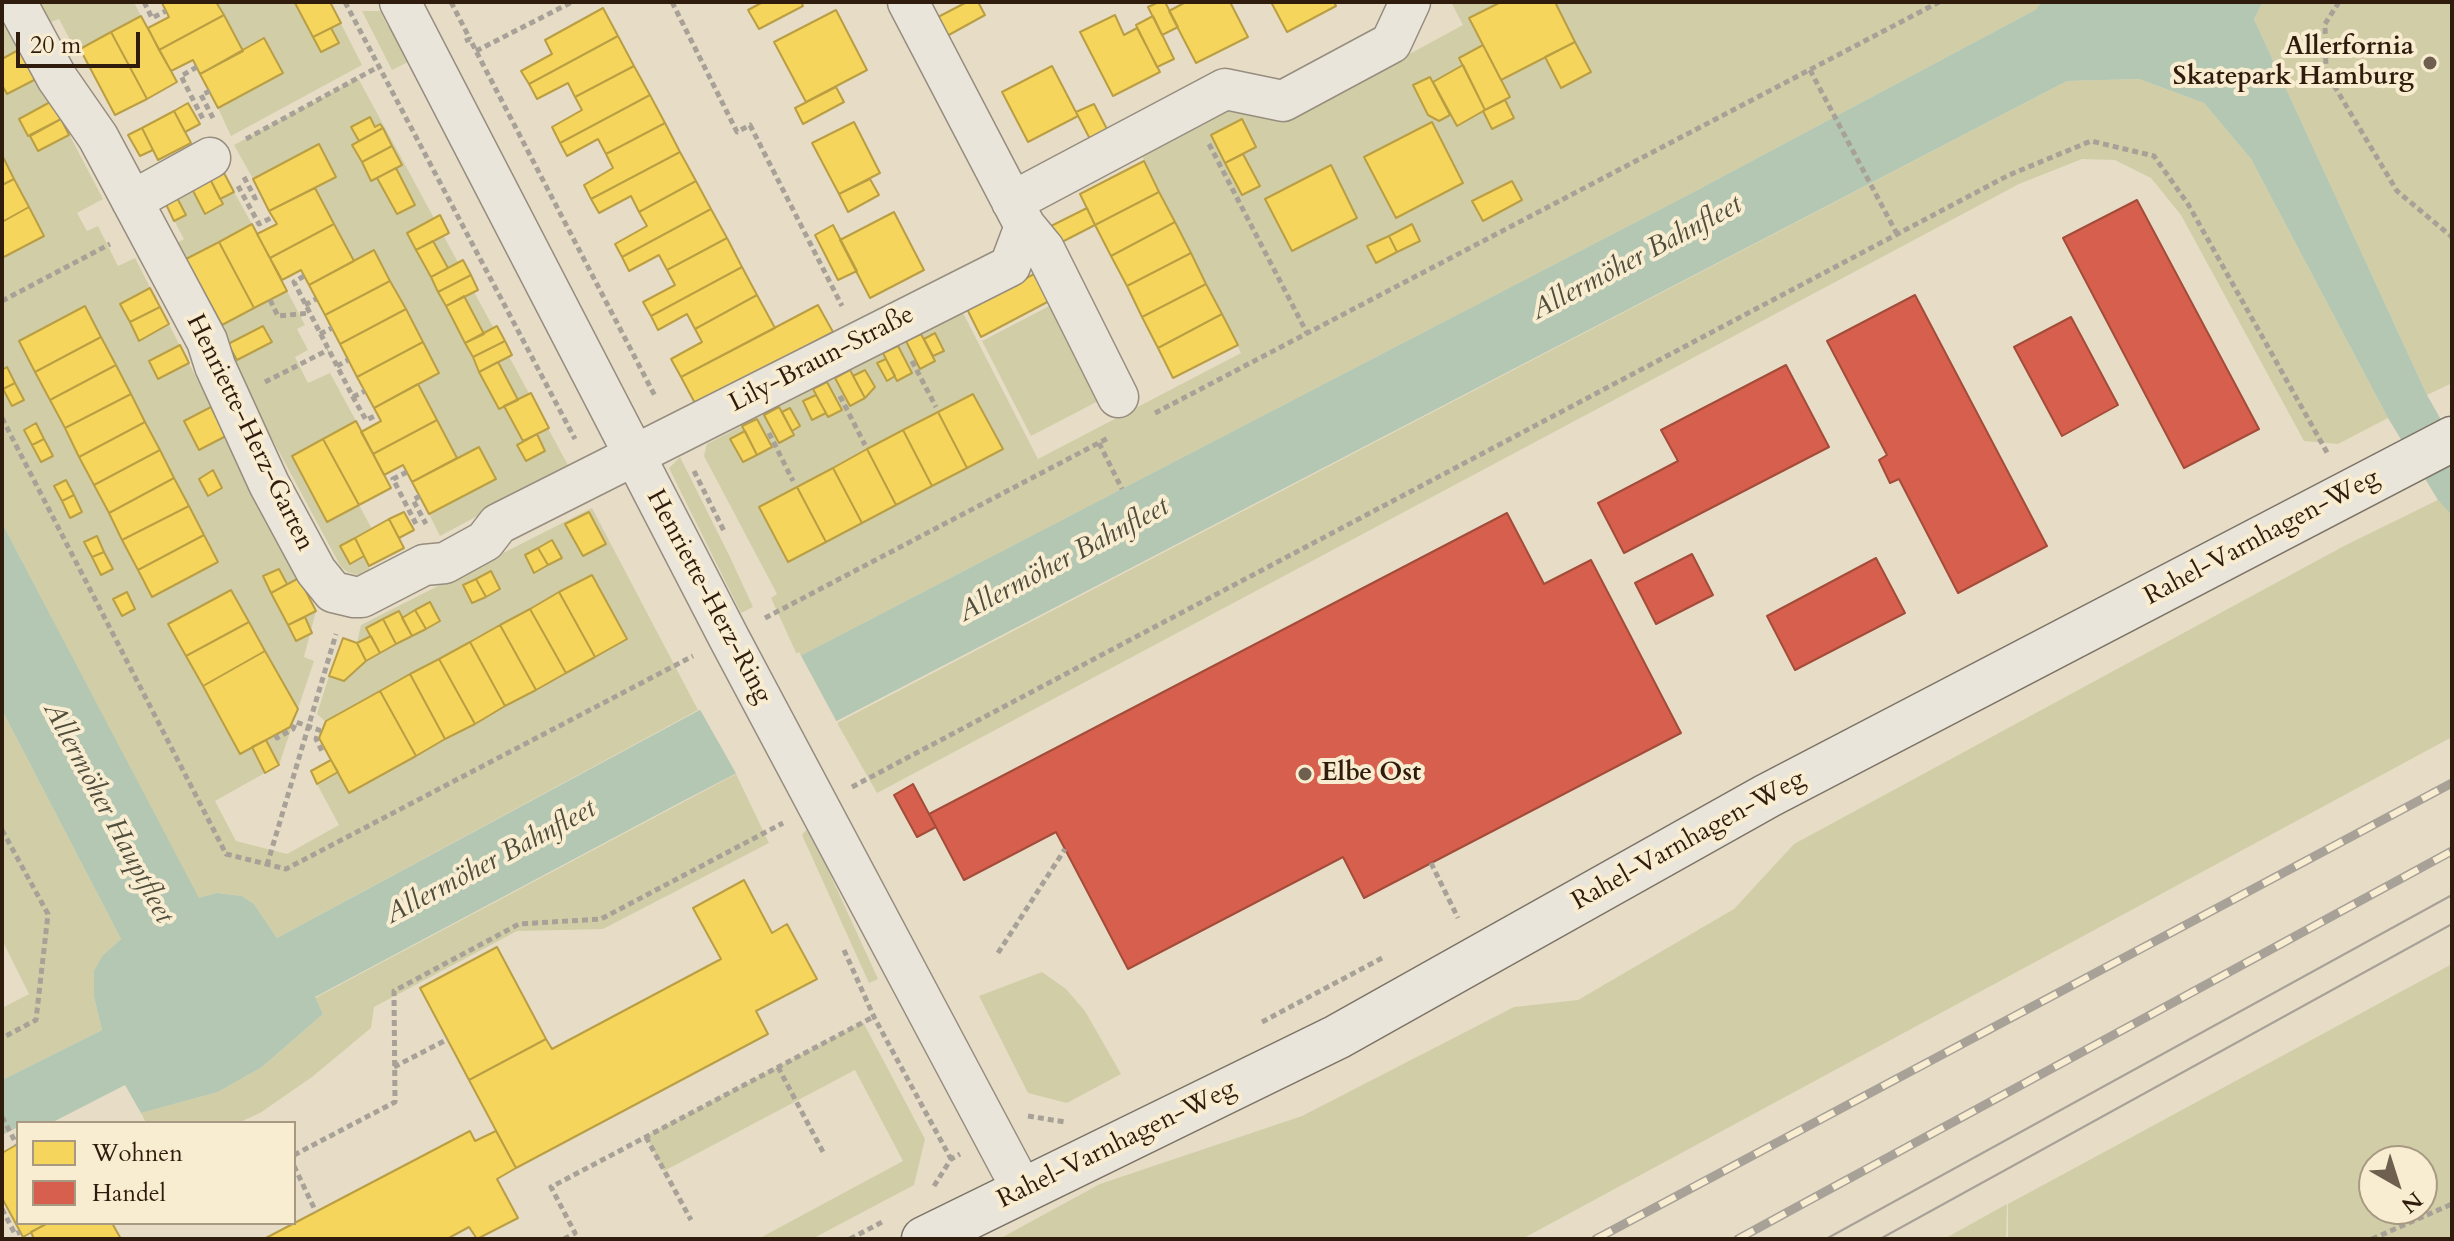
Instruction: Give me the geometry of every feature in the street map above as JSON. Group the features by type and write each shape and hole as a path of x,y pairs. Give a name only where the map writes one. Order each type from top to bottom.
{"street":[{"name":"Henriette-Herz-Garten","path":"16,2 57,78 98,137 133,221 207,341 269,484 316,571 333,592 362,597 424,565 437,565 485,541 498,524 634,455"},
{"name":"Henriette-Herz-Ring","path":"400,2 634,455 714,645 820,808 1022,1189"},
{"path":"908,2 1023,236 1128,415"},
{"name":"Lily-Braun-Straße","path":"634,455 877,333 1023,236 1225,89 1283,101 1391,43 1410,2"},
{"path":"133,221 215,155"},
{"name":"Rahel-Varnhagen-Weg","path":"924,1239 1337,1037 1767,796 2452,439"}],"path":[{"path":"144,2 152,18 166,11"},
{"path":"345,2 595,476"},
{"path":"451,2 470,39"},
{"path":"572,2 476,51 729,541"},
{"path":"672,2 737,132 750,125 877,333 936,407"},
{"path":"757,606 762,619 1099,443 1128,415 1307,333 1939,2"},
{"path":"2339,2 2325,24 2326,72 2397,191 2452,237"},
{"path":"197,67 181,76 215,155 259,224 273,217"},
{"path":"215,155 378,67"},
{"path":"1810,70 1897,234"},
{"path":"1205,135 1307,333"},
{"path":"296,1154 395,1102 394,991 519,924 601,919 788,821 820,808 2009,175 2091,141 2154,156 2188,204 2358,488"},
{"path":"2,301 133,221"},
{"path":"304,276 294,282 328,350 366,420 377,415"},
{"path":"305,305 316,299"},
{"path":"270,300 278,316 310,313"},
{"path":"320,334 332,328"},
{"path":"232,399 328,350"},
{"path":"337,366 348,360"},
{"path":"821,361 865,445"},
{"path":"353,397 365,391"},
{"path":"751,397 793,481"},
{"path":"2,418 226,854 267,865 337,632 322,627"},
{"path":"1099,443 1122,489"},
{"path":"407,472 393,479 437,565"},
{"name":"Henriette-Herz-Ring","path":"267,865 286,869 714,645"},
{"path":"276,735 277,738 293,729 296,722 319,730 316,739 322,751 325,749"},
{"path":"2,830 48,914 36,1020 2,1038"},
{"path":"998,953 1065,849"},
{"path":"1431,863 1458,918"},
{"path":"842,944 874,1017 951,1159"},
{"path":"564,1239 575,1233 551,1187 918,993"},
{"path":"394,1067 448,1039"},
{"path":"778,1067 823,1152"},
{"path":"2,1117 16,1143"},
{"path":"646,1136 691,1220"},
{"path":"296,1170 316,1212"},
{"path":"2372,1239 2452,1204"},
{"path":"3,1213 15,1234 20,1232"}],"shaded area":[{"path":"40,2 134,2 141,16 76,51 59,19 51,22"},
{"path":"216,2 330,2 362,65 231,136 218,108 283,73 264,38 243,51"},
{"path":"1451,2 2042,2 2035,10 1690,194 798,657 771,598 777,594 704,456 707,444 962,311 1038,459 1241,353 1140,152 1229,107 1284,122 1463,25"},
{"path":"2263,2 2452,2 2452,383 2427,395 2254,19"},
{"path":"2,6 103,199 77,213 87,231 98,226 118,266 135,258 316,611 304,657 314,661 279,765 215,801 236,841 287,854 339,825 317,784 338,772 319,738 325,721 317,714 329,676 344,681 366,661 357,643 361,625 592,508 698,710 277,938 254,904 242,896 217,893 199,899 2,523"},
{"path":"362,11 380,11 387,25 400,35 412,60 392,70"},
{"path":"358,78 569,467 440,536 429,514 496,478 479,447 457,458 418,384 439,372 375,251 354,261 315,188 336,176 319,144 253,179 234,145"},
{"path":"2139,79 2204,103 2251,159 2388,418 2338,444 2304,441 2181,215 2151,178 2115,160 2082,159 2019,184 877,793 837,723 2067,81"},
{"path":"190,185 205,214 223,204 220,199 234,192 252,224 183,260 175,244 184,239 161,196"},
{"path":"287,291 305,325 297,329 308,350 295,357 308,383 330,373 356,421 292,456 327,522 359,505 372,529 355,539 371,571 360,576 341,567 263,422 256,425 217,327"},
{"path":"1055,303 1104,398 1031,436 982,341"},
{"path":"680,457 753,607 741,613 669,468"},
{"path":"2452,493 2452,737 1522,1239 999,1239 1100,1184 1302,1116 1514,1007 1578,1000 1734,909 1794,844 2344,546"},
{"path":"2,710 121,939 103,955 94,997 102,1030 2,1080 2,1008 29,994 2,940"},
{"path":"736,774 769,843 603,929 517,931 374,1007 371,1028 312,1077 260,1113 242,1121 145,1121 141,1113 218,1092 262,1067 323,1014 315,998"},
{"path":"806,830 813,837 878,979 869,983 802,835"},
{"path":"2452,964 2452,1239 2008,1239 2008,1204"},
{"path":"1042,972 1066,989 1085,1011 1121,1074 1067,1103 1028,1093 979,996"},
{"path":"863,1022 925,1139 914,1185 812,1239 758,1239 903,1161 855,1070 664,1171 646,1136"},
{"path":"2007,1204 2006,1239 1944,1239"}],"water":[{"path":"2042,2 2263,2 2254,19 2427,395 2452,439 2452,515 2438,500 2388,418 2251,159 2204,103 2139,79 2067,81 681,802 315,997 323,1014 262,1067 218,1092 141,1113 125,1085 55,1121 16,1121 16,1128 2,1135 2,1080 102,1030 94,997 94,971 103,955 121,939 2,710 2,523 199,898 217,893 242,896 254,904 277,938 798,657 1690,194 2035,10"}],"pier":[{"path":"799,652 839,726 824,739 738,777 698,706"}],"building: Wohnen":[{"path":"216,2 224,15 159,50 148,28 169,17 162,3"},
{"path":"330,2 341,23 313,37 295,3"},
{"path":"763,2 801,2 803,6 759,29 748,10"},
{"path":"967,2 978,2 985,15 947,36 938,17"},
{"path":"1165,2 1178,27 1162,35 1148,7"},
{"path":"1186,2 1230,2 1248,37 1196,63 1169,11"},
{"path":"1271,2 1334,2 1336,6 1287,32"},
{"path":"1501,2 1555,2 1575,42 1501,80 1469,18"},
{"path":"603,8 618,36 529,84 521,71 552,54 545,40"},
{"path":"836,10 867,70 806,102 774,42"},
{"path":"224,15 243,51 200,74 193,60 171,71 159,50"},
{"path":"1115,15 1124,35 1137,28 1160,72 1113,96 1080,32"},
{"path":"141,16 177,82 147,99 111,32"},
{"path":"1153,16 1174,59 1157,67 1136,25"},
{"path":"331,28 339,43 321,52 313,37"},
{"path":"111,32 147,99 115,115 80,49"},
{"path":"618,36 634,66 575,97 568,83 537,99 529,84"},
{"path":"264,38 283,73 218,108 200,74"},
{"path":"1575,42 1591,72 1561,88 1545,57"},
{"path":"1483,45 1510,97 1485,110 1459,58"},
{"path":"22,48 38,78 7,94 2,85 2,59"},
{"path":"1463,65 1485,110 1457,126 1433,82"},
{"path":"634,66 650,95 560,143 552,127 582,110 575,97"},
{"path":"1052,66 1078,116 1028,142 1002,92"},
{"path":"1430,77 1450,115 1439,121 1428,115 1413,85"},
{"path":"836,87 844,102 803,124 795,108"},
{"path":"650,95 665,123 606,154 598,139 567,156 560,143"},
{"path":"1505,100 1514,118 1492,129 1483,111"},
{"path":"52,101 61,119 28,136 19,119"},
{"path":"188,103 200,124 185,132 174,111"},
{"path":"1094,104 1108,131 1091,141 1076,112"},
{"path":"174,111 191,143 158,160 142,128"},
{"path":"370,117 375,127 380,124 383,128 359,141 351,127"},
{"path":"61,119 69,135 38,151 30,136"},
{"path":"1242,119 1256,147 1225,163 1211,135"},
{"path":"854,122 880,173 839,194 812,143"},
{"path":"1432,122 1463,183 1396,218 1364,157"},
{"path":"665,123 680,152 591,199 584,185 613,168 606,154"},
{"path":"142,128 153,150 140,156 128,135"},
{"path":"383,128 392,146 362,162 352,145"},
{"path":"319,144 336,177 269,211 253,179"},
{"path":"392,146 402,165 371,181 362,162"},
{"path":"680,152 696,181 639,212 631,196 599,213 591,199"},
{"path":"1243,154 1260,186 1242,195 1225,163"},
{"path":"2,155 14,179 2,185"},
{"path":"1144,161 1159,192 1095,225 1080,194"},
{"path":"1331,165 1357,218 1292,251 1265,199"},
{"path":"396,168 415,205 397,214 377,178"},
{"path":"224,173 234,192 220,199 208,175 216,177"},
{"path":"208,175 223,204 205,214 190,185"},
{"path":"14,179 29,207 2,222 2,185"},
{"path":"870,179 879,195 848,212 839,194"},
{"path":"696,181 711,209 622,257 615,244 647,226 639,212"},
{"path":"1512,181 1522,200 1483,221 1472,201"},
{"path":"315,188 334,224 270,258 257,234 277,224 269,211"},
{"path":"1159,192 1175,222 1111,256 1095,225"},
{"path":"175,194 186,215 174,221 164,200"},
{"path":"29,207 44,236 2,258 2,222"},
{"path":"1087,208 1095,225 1058,244 1049,227"},
{"path":"711,209 727,238 667,270 659,255 629,271 622,257"},
{"path":"894,212 924,270 870,298 840,240"},
{"path":"440,215 449,233 416,250 407,233"},
{"path":"1175,222 1191,253 1127,286 1111,256"},
{"path":"252,224 287,291 254,308 219,242"},
{"path":"334,224 354,261 309,285 301,270 282,280 270,258"},
{"path":"1412,224 1420,241 1397,252 1389,236"},
{"path":"833,225 857,271 838,280 815,235"},
{"path":"1389,236 1397,252 1376,263 1367,246"},
{"path":"727,238 742,267 651,316 643,302 675,285 667,270"},
{"path":"433,241 448,268 431,277 416,250"},
{"path":"219,242 254,308 222,325 186,259"},
{"path":"374,250 390,281 325,315 309,285"},
{"path":"1191,253 1206,284 1142,317 1127,286"},
{"path":"463,260 471,275 438,292 431,277"},
{"path":"742,267 757,295 695,329 687,314 658,330 651,316"},
{"path":"1038,272 1053,299 981,337 967,309"},
{"path":"471,275 478,290 446,306 438,292"},
{"path":"390,281 406,309 340,344 325,315"},
{"path":"1206,284 1222,314 1158,348 1142,317"},
{"path":"150,288 160,307 130,322 120,304"},
{"path":"757,295 775,328 681,377 671,359 702,342 695,329"},
{"path":"464,296 484,334 465,343 446,306"},
{"path":"818,305 833,332 696,405 681,377"},
{"path":"85,306 101,337 35,372 19,341"},
{"path":"160,307 169,324 139,341 130,322"},
{"path":"406,309 423,342 357,377 340,344"},
{"path":"1222,314 1238,345 1173,378 1158,348"},
{"path":"263,326 272,342 237,360 228,344"},
{"path":"497,326 505,341 473,357 465,343"},
{"path":"935,333 944,351 933,356 924,339"},
{"path":"921,334 935,361 920,369 906,341"},
{"path":"101,337 116,365 50,400 35,372"},
{"path":"505,341 512,355 479,372 473,357"},
{"path":"423,342 439,373 374,408 357,377"},
{"path":"180,345 189,363 158,379 149,361"},
{"path":"898,346 912,373 897,381 883,353"},
{"path":"886,359 895,376 887,381 877,363"},
{"path":"498,362 518,400 499,409 479,372"},
{"path":"116,365 131,394 65,428 50,400"},
{"path":"7,367 15,383 3,389 2,370"},
{"path":"850,370 865,398 850,406 835,378"},
{"path":"865,370 875,387 865,398 853,376"},
{"path":"827,382 842,410 828,417 813,389"},
{"path":"15,383 24,400 12,406 3,389"},
{"path":"418,384 437,420 373,454 361,432 381,421 374,408"},
{"path":"531,393 549,428 523,441 504,406"},
{"path":"131,394 145,422 79,457 65,428"},
{"path":"973,394 1003,449 967,468 938,412"},
{"path":"816,395 826,413 812,420 803,401"},
{"path":"211,407 226,436 199,450 184,421"},
{"path":"779,407 794,435 779,443 764,415"},
{"path":"790,408 800,426 792,431 782,412"},
{"path":"938,412 967,468 932,486 903,430"},
{"path":"757,419 772,447 757,455 742,426"},
{"path":"437,420 457,458 412,482 403,465 384,475 373,454"},
{"path":"356,421 391,488 359,505 323,439"},
{"path":"145,422 160,450 94,485 79,457"},
{"path":"36,423 44,439 32,445 24,430"},
{"path":"903,430 932,486 896,505 867,449"},
{"path":"745,431 757,455 743,462 730,439"},
{"path":"537,434 545,451 526,461 517,445"},
{"path":"44,439 53,456 41,462 32,445"},
{"path":"323,439 359,505 327,522 292,456"},
{"path":"479,447 496,479 429,514 412,482"},
{"path":"867,449 896,505 862,523 833,468"},
{"path":"160,450 174,478 109,513 94,485"},
{"path":"833,468 862,523 826,542 797,487"},
{"path":"213,470 222,488 208,496 199,479"},
{"path":"174,478 189,506 122,540 109,513"},
{"path":"66,480 74,495 62,501 54,486"},
{"path":"797,487 826,542 788,562 759,507"},
{"path":"74,495 82,512 70,518 62,501"},
{"path":"189,506 204,535 138,570 122,540"},
{"path":"404,512 414,530 399,538 389,519"},
{"path":"589,512 606,544 583,556 565,524"},
{"path":"389,519 404,548 369,566 355,538"},
{"path":"204,535 218,562 152,597 138,570"},
{"path":"97,536 104,552 92,557 84,542"},
{"path":"355,538 364,556 350,564 340,546"},
{"path":"552,540 562,558 548,565 538,548"},
{"path":"538,548 548,565 534,573 525,555"},
{"path":"104,552 113,569 101,575 92,557"},
{"path":"279,569 287,584 271,593 263,576"},
{"path":"491,571 500,589 486,597 476,579"},
{"path":"592,575 627,639 595,657 559,592"},
{"path":"299,578 316,611 288,625 271,593"},
{"path":"476,579 486,597 472,603 463,585"},
{"path":"231,590 249,622 186,656 168,624"},
{"path":"127,592 135,609 122,616 113,599"},
{"path":"559,592 595,657 566,673 530,609"},
{"path":"430,602 440,621 426,629 415,610"},
{"path":"530,609 566,673 536,690 500,625"},
{"path":"415,610 426,629 412,636 402,618"},
{"path":"399,611 412,636 396,644 383,619"},
{"path":"305,617 312,633 296,641 288,625"},
{"path":"383,619 396,644 380,653 366,628"},
{"path":"249,622 265,651 203,686 186,656"},
{"path":"500,625 536,690 505,706 470,642"},
{"path":"371,636 380,653 366,661 357,643"},
{"path":"343,638 357,643 366,661 344,681 329,676"},
{"path":"470,642 505,706 475,724 439,659"},
{"path":"265,651 298,709 290,727 240,754 203,686"},
{"path":"439,659 475,724 445,739 410,674"},
{"path":"410,674 445,739 416,756 380,691"},
{"path":"380,691 416,756 349,793 319,738 326,721"},
{"path":"266,740 279,765 265,773 252,747"},
{"path":"331,760 338,772 317,784 311,771"},
{"path":"744,880 772,933 787,924 817,979 756,1011 768,1034 516,1168 469,1080 546,1039 552,1049 721,959 693,908"},
{"path":"497,947 546,1039 469,1080 420,988"},
{"path":"470,1131 475,1141 496,1131 516,1168 497,1179 518,1218 477,1239 469,1227 447,1239 264,1239 296,1225 296,1222"},
{"path":"16,1145 16,1224 2,1198 2,1153"},
{"path":"17,1225 44,1225 23,1237"},
{"path":"44,1225 113,1225 121,1239 34,1239 31,1232"}],"building: Handel":[{"path":"2137,200 2259,429 2184,468 2063,238"},
{"path":"1915,295 2047,546 1958,593 1899,479 1890,483 1879,460 1887,455 1827,341"},
{"path":"2071,317 2118,405 2062,436 2014,347"},
{"path":"1786,365 1829,447 1624,553 1598,503 1678,461 1661,430"},
{"name":"Elbe Ost","path":"1507,513 1544,584 1591,560 1681,733 1364,898 1343,857 1128,969 1056,832 964,880 929,814"},
{"path":"1692,554 1713,595 1656,624 1635,583"},
{"path":"1876,558 1905,613 1795,670 1767,616"},
{"path":"913,784 936,827 917,837 894,795"}],"tram line":[{"path":"1826,1239 2452,895"},
{"path":"1880,1239 2452,924"}],"railway":[{"path":"1596,1239 2452,783"},
{"path":"1738,1239 2452,851"}],"place":[{"name":"Allerfornia Skatepark Hamburg","path":"2430,63"},
{"name":"Elbe Ost","path":"1305,774"}],"water label":[{"name":"Allermöher Bahnfleet","path":"1637,259"},
{"name":"Allermöher Bahnfleet","path":"1064,561"},
{"name":"Allermöher Hauptfleet","path":"107,813"},
{"name":"Allermöher Bahnfleet","path":"491,863"}]}
